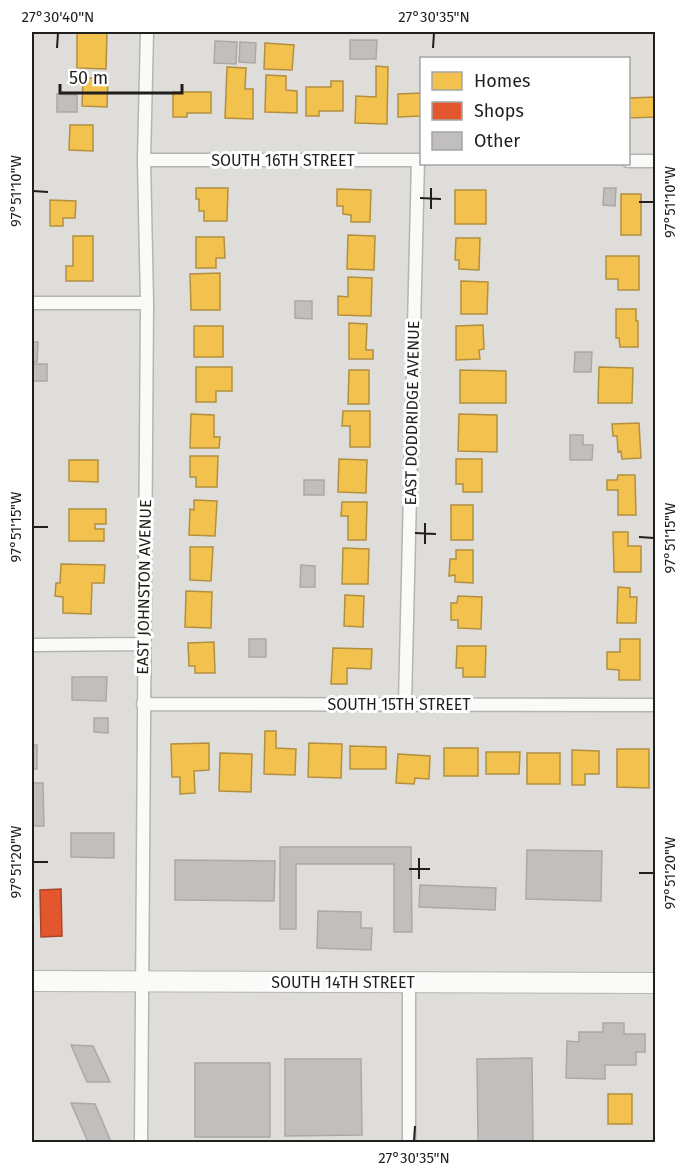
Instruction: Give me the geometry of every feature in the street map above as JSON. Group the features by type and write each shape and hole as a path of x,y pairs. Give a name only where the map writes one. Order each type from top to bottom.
{"main road":[{"name":"SOUTH 14TH STREET","path":"32,981 656,983"}],"street":[{"name":"EAST JOHNSTON AVENUE","path":"141,1143 147,303 144,160 147,32"},
{"name":"SOUTH 16TH STREET","path":"144,160 420,160"},
{"name":"EAST DODDRIDGE AVENUE","path":"405,703 420,160"},
{"path":"630,161 656,161"},
{"path":"32,303 147,303"},
{"path":"32,645 143,644"},
{"name":"SOUTH 15TH STREET","path":"143,704 656,705"},
{"path":"409,982 409,1143"}],"building: Homes":[{"path":"77,32 107,32 106,69 77,68"},
{"path":"265,43 294,45 292,70 264,69"},
{"path":"376,66 388,67 387,124 355,123 356,96 376,97"},
{"path":"227,67 246,68 245,89 253,89 253,119 225,118"},
{"path":"266,75 286,76 286,90 297,91 297,113 265,112"},
{"path":"83,78 108,78 107,107 82,106"},
{"path":"331,81 343,81 343,111 319,111 319,116 306,116 306,87 331,87"},
{"path":"173,92 211,92 211,113 187,113 187,117 173,117"},
{"path":"420,93 420,116 398,117 398,94"},
{"path":"656,97 656,117 630,118 630,98"},
{"path":"70,125 93,125 93,151 69,150"},
{"path":"196,188 228,188 227,221 204,221 204,211 199,211 199,199 196,199"},
{"path":"337,189 371,190 370,222 351,222 351,215 343,214 343,206 337,206"},
{"path":"455,190 486,190 486,224 455,224"},
{"path":"621,194 641,194 641,235 621,235"},
{"path":"50,200 76,201 75,218 63,218 63,226 50,226"},
{"path":"348,235 375,236 374,270 347,269"},
{"path":"73,236 93,236 93,281 66,281 66,266 73,266"},
{"path":"196,237 224,237 225,258 216,258 216,268 196,268"},
{"path":"456,238 480,238 479,270 459,269 459,260 455,260"},
{"path":"606,256 639,256 639,290 618,290 618,279 606,279"},
{"path":"220,273 220,310 191,310 190,274"},
{"path":"348,277 372,278 371,316 338,315 338,296 348,297"},
{"path":"461,281 488,282 487,314 461,314"},
{"path":"616,309 636,309 638,347 620,347 619,338 616,338"},
{"path":"349,323 367,324 366,350 373,350 373,359 349,359"},
{"path":"483,325 484,349 479,350 480,359 456,360 456,326"},
{"path":"194,326 223,326 223,357 194,357"},
{"path":"196,367 232,367 232,391 216,391 216,402 196,402"},
{"path":"599,367 633,368 632,403 598,403"},
{"path":"349,370 369,370 369,404 348,404"},
{"path":"460,370 506,371 506,403 460,403"},
{"path":"343,411 370,411 370,447 350,447 350,426 342,426"},
{"path":"191,414 214,415 214,437 220,437 219,448 190,448"},
{"path":"459,414 497,415 497,452 458,451"},
{"path":"639,423 641,458 622,459 621,451 618,452 617,436 613,436 612,424"},
{"path":"190,456 218,456 217,487 196,487 196,477 190,477"},
{"path":"339,459 367,460 366,493 338,492"},
{"path":"456,459 482,459 482,492 463,492 463,484 456,484"},
{"path":"69,460 98,460 98,482 69,481"},
{"path":"618,475 635,475 636,515 618,515 618,490 607,490 607,480 617,480"},
{"path":"194,500 217,501 215,536 189,535 190,509 194,510"},
{"path":"342,502 367,502 366,540 348,540 348,516 341,516"},
{"path":"451,505 473,505 473,540 451,540"},
{"path":"69,509 106,509 106,524 95,524 95,529 104,529 104,541 69,541"},
{"path":"613,532 628,532 628,546 641,546 641,572 614,572"},
{"path":"190,547 213,547 211,581 190,580"},
{"path":"343,548 369,549 368,584 342,584"},
{"path":"456,550 473,550 473,583 455,582 455,575 449,576 450,559 456,559"},
{"path":"61,564 105,565 104,583 92,583 91,614 63,613 63,597 55,596 56,583 60,583"},
{"path":"618,587 630,588 630,597 637,597 636,623 617,623"},
{"path":"186,591 212,592 211,628 185,627"},
{"path":"345,595 364,596 363,627 344,626"},
{"path":"458,596 482,597 481,629 458,628 458,620 451,620 451,603 457,603"},
{"path":"620,639 640,639 640,680 619,680 619,670 607,669 607,652 620,652"},
{"path":"214,642 215,673 195,673 195,666 189,666 188,643"},
{"path":"457,646 486,646 485,677 463,677 463,668 456,668"},
{"path":"333,648 372,649 371,669 347,668 347,684 331,684"},
{"path":"265,731 276,731 276,748 296,749 295,775 264,774"},
{"path":"209,743 209,770 194,771 195,793 180,794 180,777 172,777 171,744"},
{"path":"309,743 342,744 341,778 308,777"},
{"path":"350,746 386,747 386,769 350,769"},
{"path":"444,748 478,748 478,776 444,776"},
{"path":"617,749 649,749 649,788 617,787"},
{"path":"572,750 599,751 599,774 585,774 585,785 572,785"},
{"path":"486,752 520,752 519,774 486,774"},
{"path":"220,753 252,754 251,792 219,791"},
{"path":"527,753 560,753 560,784 527,784"},
{"path":"398,754 430,756 429,779 415,778 414,784 396,783"},
{"path":"608,1094 632,1094 632,1124 608,1124"}],"building: Shops":[{"path":"61,889 62,936 41,937 40,890"}],"building: Other":[{"path":"350,40 377,40 376,59 350,59"},
{"path":"215,41 237,42 236,64 214,63"},
{"path":"240,42 256,43 255,63 239,62"},
{"path":"57,94 77,95 77,112 57,112"},
{"path":"604,188 616,188 615,206 603,205"},
{"path":"295,301 312,301 312,319 295,318"},
{"path":"32,342 38,342 37,362 32,362"},
{"path":"575,352 592,352 591,372 574,372"},
{"path":"32,364 47,364 47,381 32,381"},
{"path":"570,435 583,435 583,445 593,445 592,460 570,460"},
{"path":"304,480 324,480 324,495 304,495"},
{"path":"301,565 315,566 315,587 300,587"},
{"path":"249,639 266,639 266,657 249,657"},
{"path":"72,677 107,677 106,701 72,700"},
{"path":"94,718 108,718 108,733 94,732"},
{"path":"32,745 37,745 37,769 32,769"},
{"path":"32,783 43,783 44,826 32,826"},
{"path":"71,833 114,833 114,858 71,857"},
{"path":"280,847 411,847 412,932 394,932 394,864 296,864 296,929 280,929"},
{"path":"527,850 602,851 601,901 526,899"},
{"path":"175,860 275,861 274,901 175,900"},
{"path":"420,885 496,888 495,910 419,907"},
{"path":"318,911 361,912 361,928 372,928 371,950 317,948"},
{"path":"603,1023 624,1023 624,1034 645,1034 645,1052 636,1052 636,1065 605,1065 605,1079 566,1078 567,1041 579,1042 579,1032 603,1032"},
{"path":"71,1045 93,1046 110,1082 87,1082"},
{"path":"532,1058 533,1142 478,1142 477,1059"},
{"path":"285,1059 361,1059 362,1135 285,1136"},
{"path":"195,1063 270,1063 270,1137 195,1137"},
{"path":"71,1103 95,1104 111,1142 88,1142"}]}
